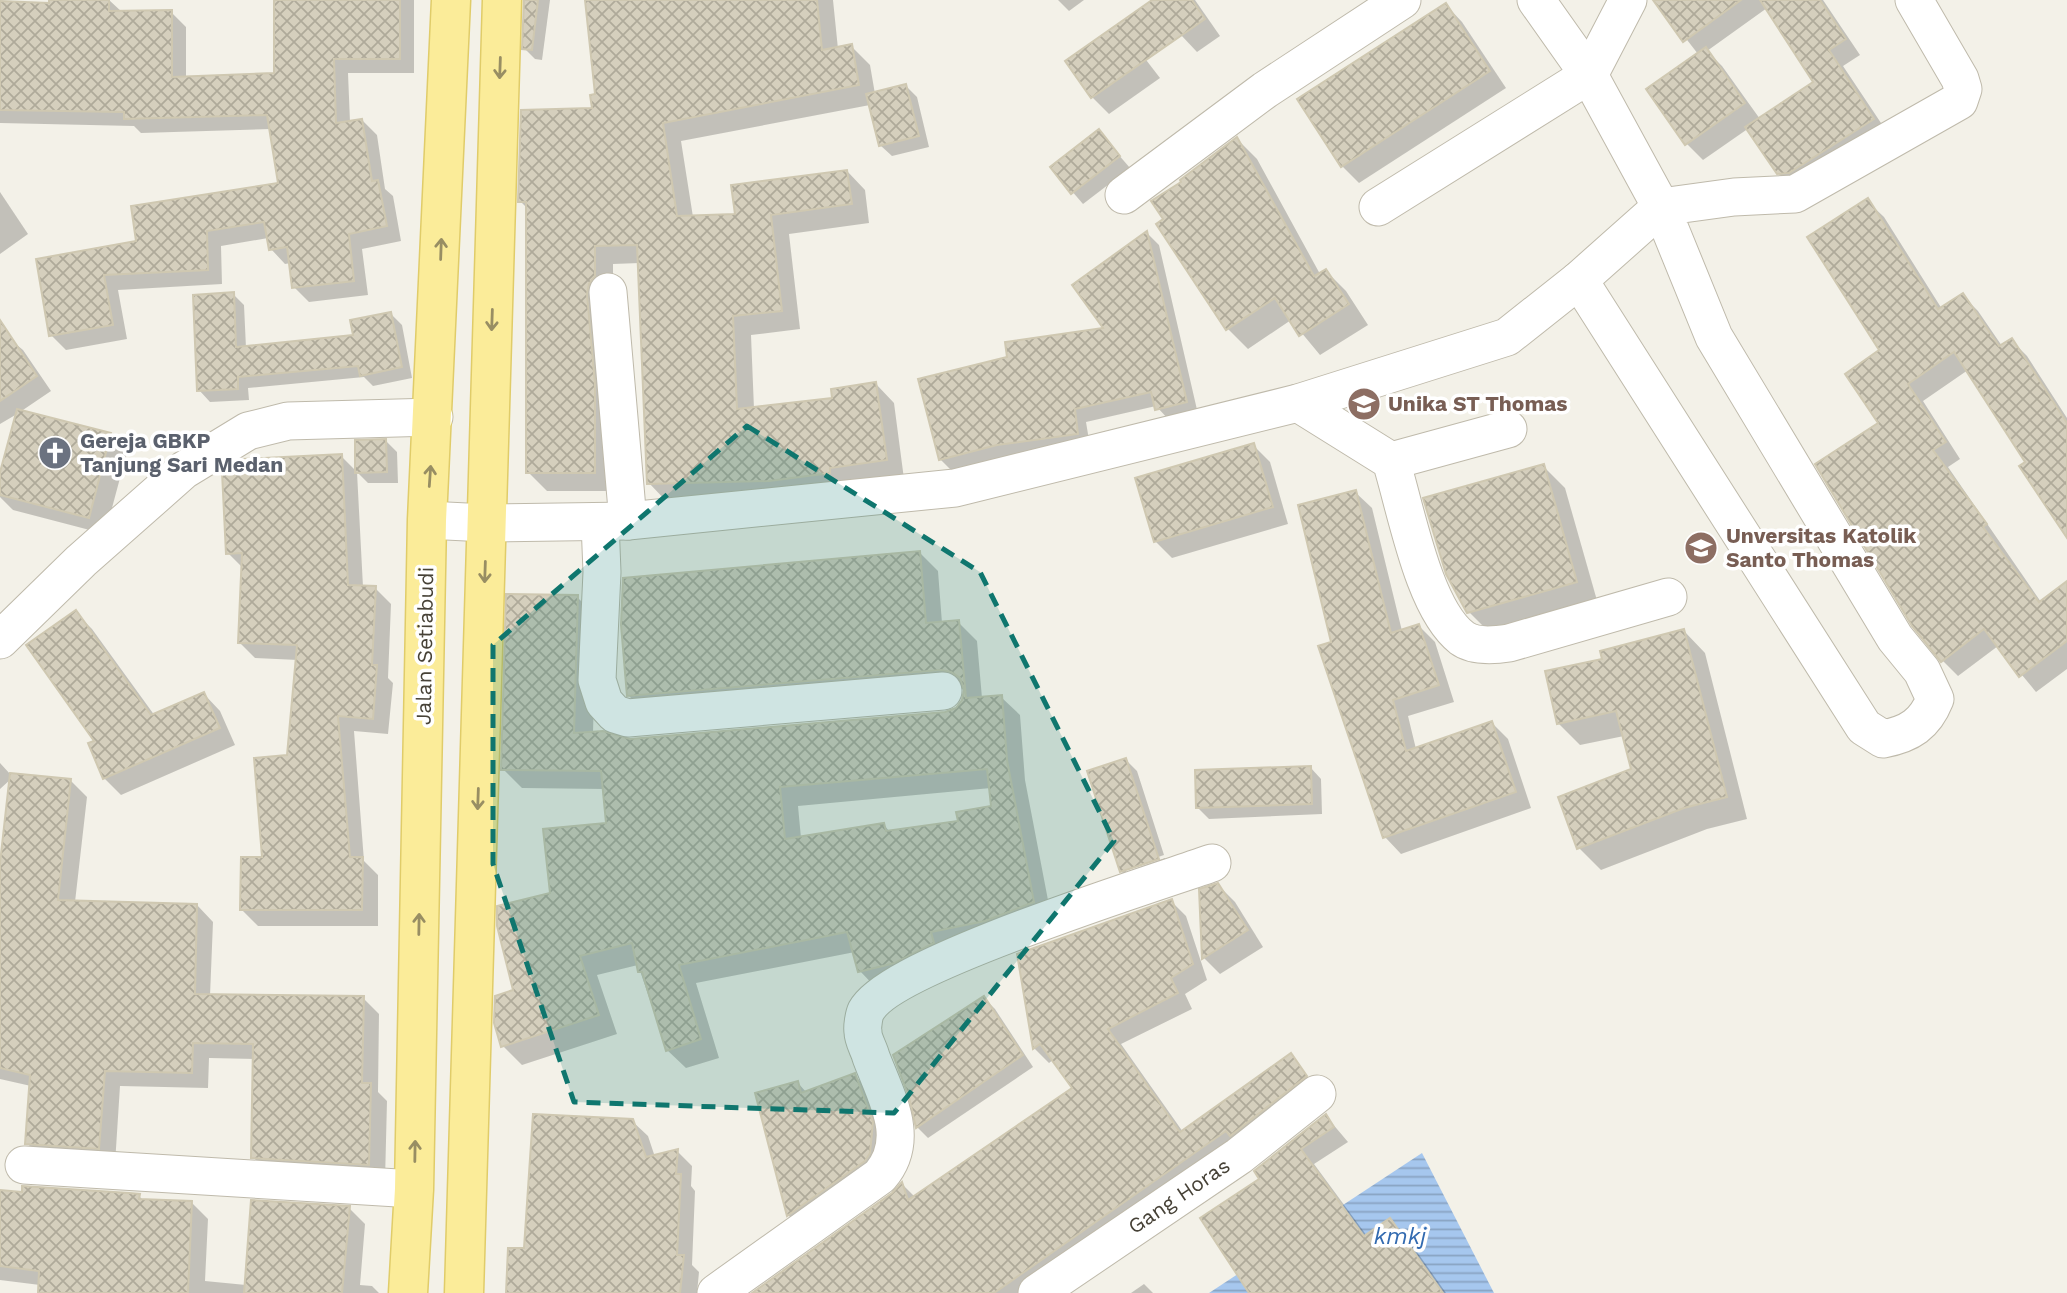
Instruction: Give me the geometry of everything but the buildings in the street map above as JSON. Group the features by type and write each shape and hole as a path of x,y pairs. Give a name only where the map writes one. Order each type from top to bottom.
{"main road":[{"name":"Jalan Setiabudi","path":"408,1293 414,1189 427,520 434,417 451,0"},
{"path":"464,1293 502,0"}],"street":[{"path":"1124,195 1265,90 1402,0"},
{"path":"1536,0 1588,75 1661,207 1714,337 1895,638 1922,671 1935,699 1928,717 1905,735 1884,739 1864,727 1579,280"},
{"path":"1378,207 1588,75 1628,0"},
{"path":"427,520 486,523 614,522 954,488 1298,403 1507,337 1579,280 1661,207 1734,197 1795,194 1959,101 1963,89 1960,79 1914,0"},
{"path":"608,292 614,522 602,572 597,680 604,702 615,714 628,718 943,691"},
{"path":"1298,403 1391,461 1431,595 1448,623 1464,640 1490,645 1509,643 1668,597"},
{"path":"0,640 81,561 184,470 248,431 288,421 434,417"},
{"path":"1391,461 1508,429"},
{"path":"716,1293 880,1176 892,1162 896,1129 863,1033 866,1011 887,990 923,968 956,955 1212,863"},
{"name":"Gang Horas","path":"1037,1293 1239,1156 1317,1094"},
{"path":"24,1166 414,1189"}],"highlighted area":[{"path":"747,426 980,572 1114,841 894,1113 574,1102 493,864 493,645"}],"water":[{"name":"kmkj","path":"1422,1153 1494,1293 1209,1293"}],"place":[{"name":"Unika ST Thomas","path":"1364,404"},
{"name":"Gereja GBKP Tanjung Sari Medan","path":"55,453"},
{"name":"Unversitas Katolik Santo Thomas","path":"1701,548"}]}
